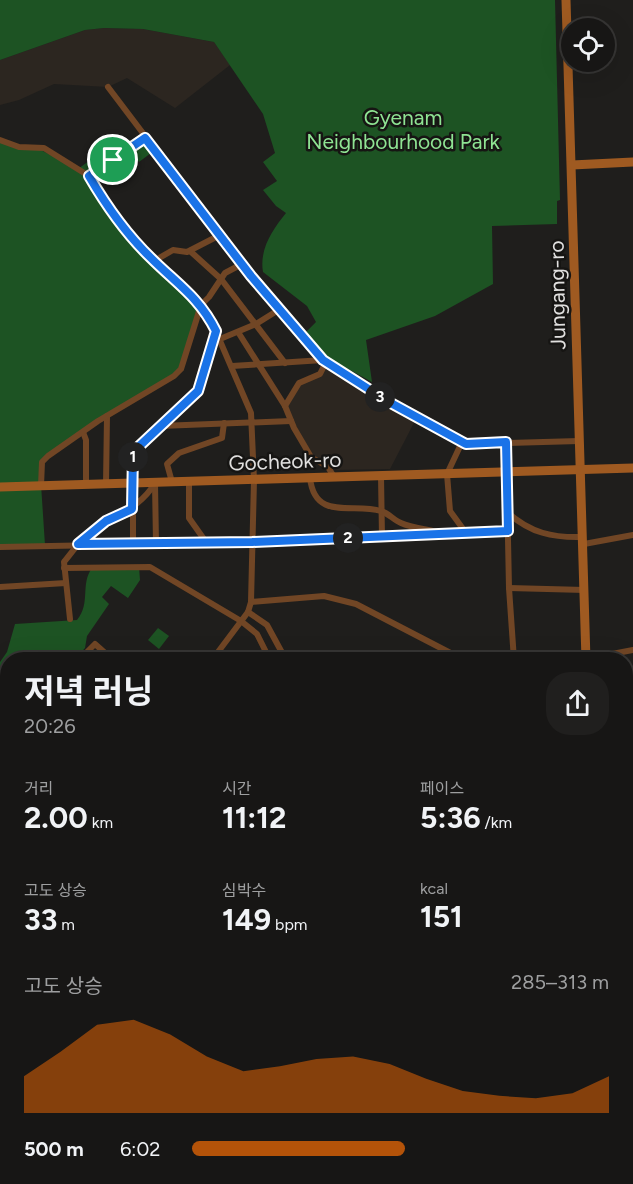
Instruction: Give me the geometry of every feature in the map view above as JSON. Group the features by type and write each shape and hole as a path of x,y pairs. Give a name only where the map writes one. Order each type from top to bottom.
{"main road":[{"name":"Jungang-ro","path":"566,0 586,652"},
{"path":"572,165 633,162"},
{"name":"Gocheok-ro","path":"0,487 633,468"}],"street":[{"path":"108,87 242,264 325,361 389,402 462,442 579,441"},
{"path":"89,176 145,138"},
{"path":"0,140 20,147 44,148 89,176 116,221 201,305 232,366 251,413 254,480 251,602 248,612 218,652"},
{"path":"154,261 173,250 190,251 220,235"},
{"path":"190,251 221,279 285,363"},
{"path":"41,486 42,462 83,432 174,376 181,369 201,305 225,273 242,264"},
{"path":"220,339 256,324 280,309"},
{"path":"133,543 133,452 198,391 216,331"},
{"path":"238,332 285,406 291,422 311,457 328,467 334,477"},
{"path":"232,366 325,361"},
{"path":"285,406 299,383 320,374 325,361"},
{"path":"106,484 107,417"},
{"path":"159,426 291,422"},
{"path":"172,482 167,464 179,453 222,438 224,423"},
{"path":"83,432 86,440 86,485"},
{"path":"462,442 447,474 450,511 466,533"},
{"path":"506,442 509,588 513,652"},
{"path":"381,476 382,537"},
{"path":"310,478 311,488 316,496 328,506 382,511 400,523 444,534"},
{"path":"189,482 189,518 206,542"},
{"path":"155,483 156,543"},
{"path":"70,619 64,561 78,544 106,521 132,509 148,495 155,483"},
{"path":"507,512 529,529 559,538 584,541 633,535"},
{"path":"0,547 252,542 508,531"},
{"path":"64,568 150,567 241,621 257,634 266,652"},
{"path":"0,587 66,583"},
{"path":"509,588 585,590"},
{"path":"251,602 324,596 356,604 449,652"},
{"path":"248,612 267,625 281,652"},
{"path":"87,652 95,644 103,652"}],"shaded area":[{"path":"143,29 214,42 230,65 175,108 127,78 108,87 54,84 19,100 0,105 0,60 85,30"},
{"path":"326,362 417,417 390,469 330,470 311,457 285,407 299,383 320,374"}],"green space":[{"name":"Gyenam Neighbourhood Park","path":"0,0 555,0 560,200 557,201 557,224 492,226 493,284 435,316 366,340 372,382 324,356 304,334 316,322 307,306 263,272 265,247 286,213 276,206 263,190 277,181 263,162 275,153 263,114 214,42 143,29 104,28 85,30 0,60"},
{"path":"145,138 155,150 139,162 129,149"},
{"path":"0,140 19,147 33,146 78,169 105,149 113,160 89,177 109,211 201,305 181,369 48,456 40,469 45,545 0,547"},
{"path":"139,567 140,580 128,598 111,586 102,597 109,604 87,636 85,648 81,652 7,652 15,624 77,620 84,607 88,574 92,568"},
{"path":"158,628 169,636 159,649 148,640"}],"route":[{"path":"145,138 251,276 323,360 389,402 466,444 506,442 508,531 252,542 78,544 90,531 132,509 133,452 148,435 198,391 216,331 191,293 151,258 109,212 89,176 113,160 145,138"}]}
